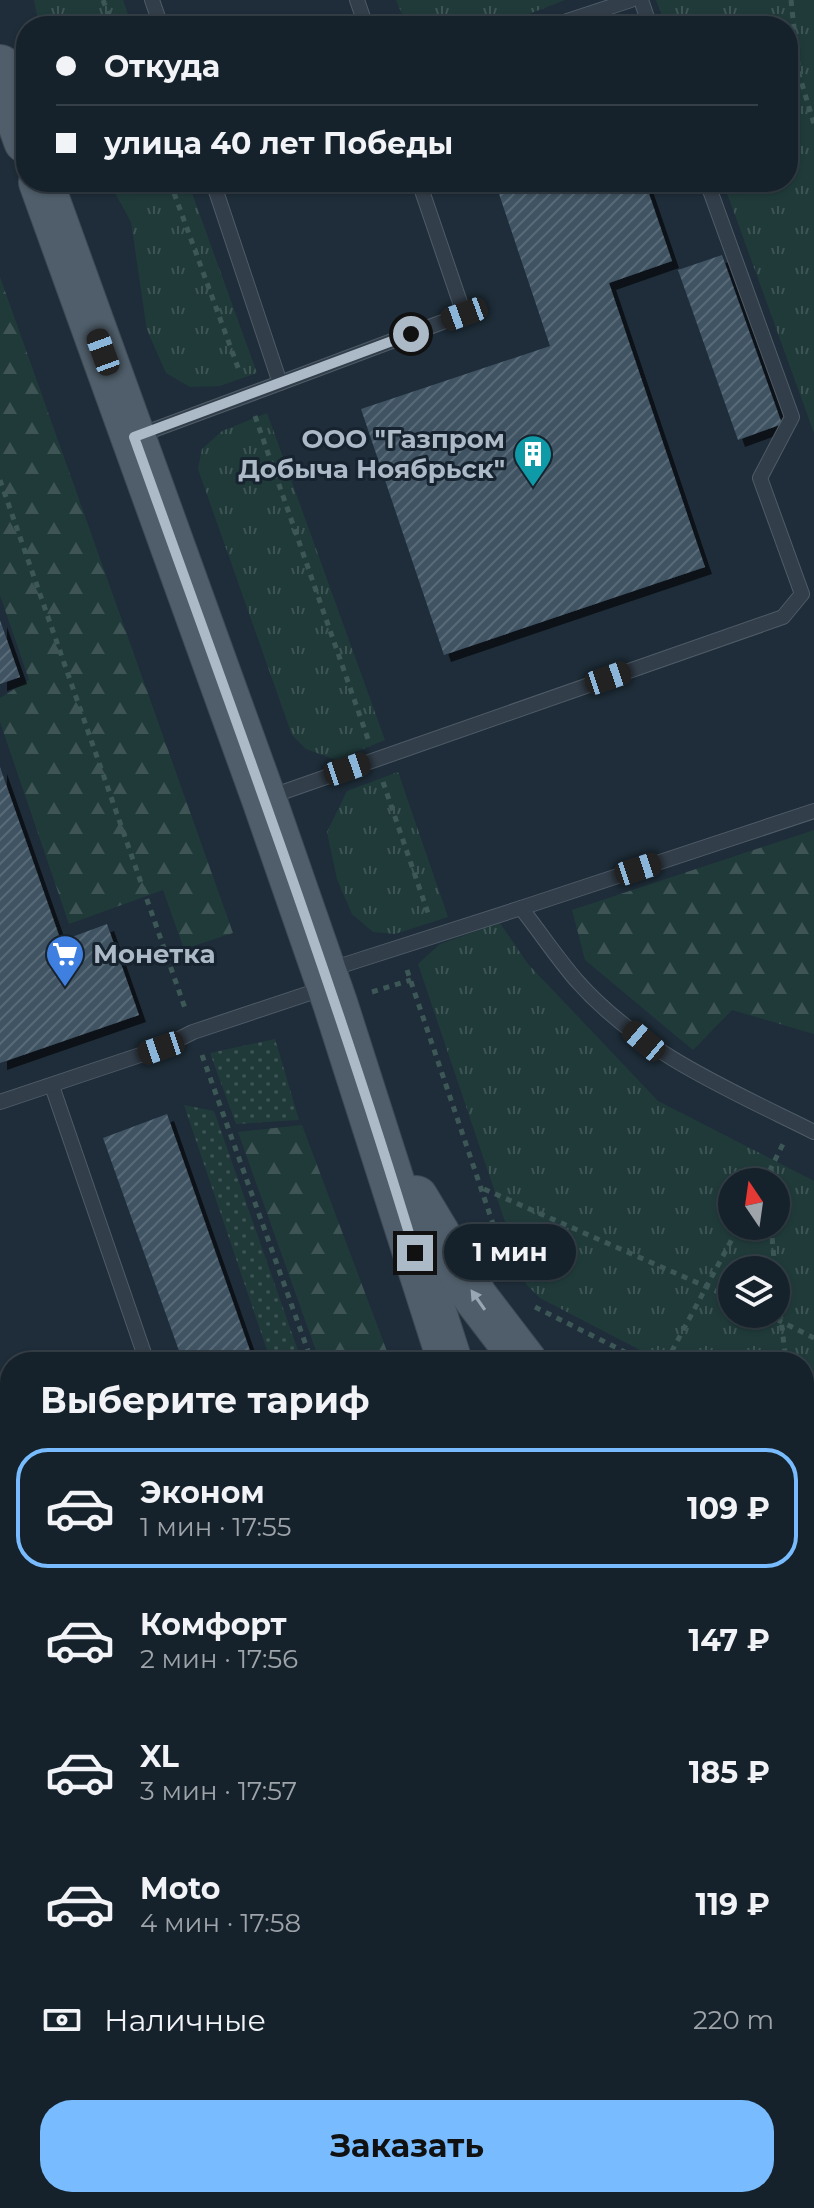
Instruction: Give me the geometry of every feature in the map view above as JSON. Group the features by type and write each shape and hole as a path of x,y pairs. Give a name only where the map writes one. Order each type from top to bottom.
{"main road":[{"path":"4,89 16,117"},
{"path":"45,192 264,799 374,1118 447,1352"},
{"path":"374,1118 476,1298 517,1352"}],"lane":[{"path":"582,16 631,0"},
{"path":"216,192 280,383"},
{"path":"134,437 464,314 422,192"},
{"path":"264,799 783,617 802,594 760,478 792,417 711,192"},
{"path":"0,1102 161,1048 193,1032 436,935 814,811"},
{"path":"521,908 577,981 644,1041 680,1065 814,1132"},
{"path":"52,1086 144,1352"}],"path":[{"path":"798,65 814,124"},
{"path":"174,192 248,395 436,935"},
{"path":"0,480 308,1352"},
{"path":"400,948 514,1285"},
{"path":"772,1168 795,1122"},
{"path":"483,1189 718,1291"},
{"path":"671,1352 731,1240"},
{"path":"524,1301 625,1352"},
{"path":"790,1326 814,1338"},
{"path":"782,1328 785,1352"}],"green space":[{"path":"34,0 123,0 129,16 37,16"},
{"path":"396,0 565,0 524,16 404,16"},
{"path":"656,0 814,0 814,433 727,192 798,192 798,16 662,16"},
{"path":"114,192 192,192 257,373 220,386 190,387 166,373 147,330 131,222"},
{"path":"0,277 233,933 184,949 163,890 69,924 0,722 0,698 29,680 0,595"},
{"path":"267,413 385,740 336,760 306,749 292,735 198,469 202,449 222,431"},
{"path":"398,772 448,917 395,934 373,932 352,914 337,879 327,832 347,791"},
{"path":"814,830 814,1034 732,1010 693,1050 585,960 572,910"},
{"path":"500,923 528,964 658,1101 789,1168 718,1168 718,1240 790,1240 790,1169 814,1181 814,1352 644,1352 540,1298 526,1284 418,964 440,944"},
{"path":"275,1039 299,1120 236,1124 210,1053"},
{"path":"184,1105 214,1111 298,1352 268,1352"},
{"path":"302,1125 387,1352 316,1352 238,1132"}],"building":[{"name":"ООО \"Газпром Добыча Ноябрьск\"","path":"498,192 648,192 672,261 609,283 705,567 444,655 361,409 550,346"},
{"path":"722,255 782,424 738,440 678,270"},
{"path":"0,620 20,677 0,684"},
{"name":"Монетка","path":"0,767 61,941 107,924 139,1015 0,1063"},
{"path":"167,1114 250,1352 179,1352 103,1138"}],"place":[{"name":"ООО \"Газпром Добыча Ноябрьск\"","path":"533,488"},
{"name":"Монетка","path":"65,988"}],"route":[{"path":"411,334 134,437 335,1003 415,1253"}]}
